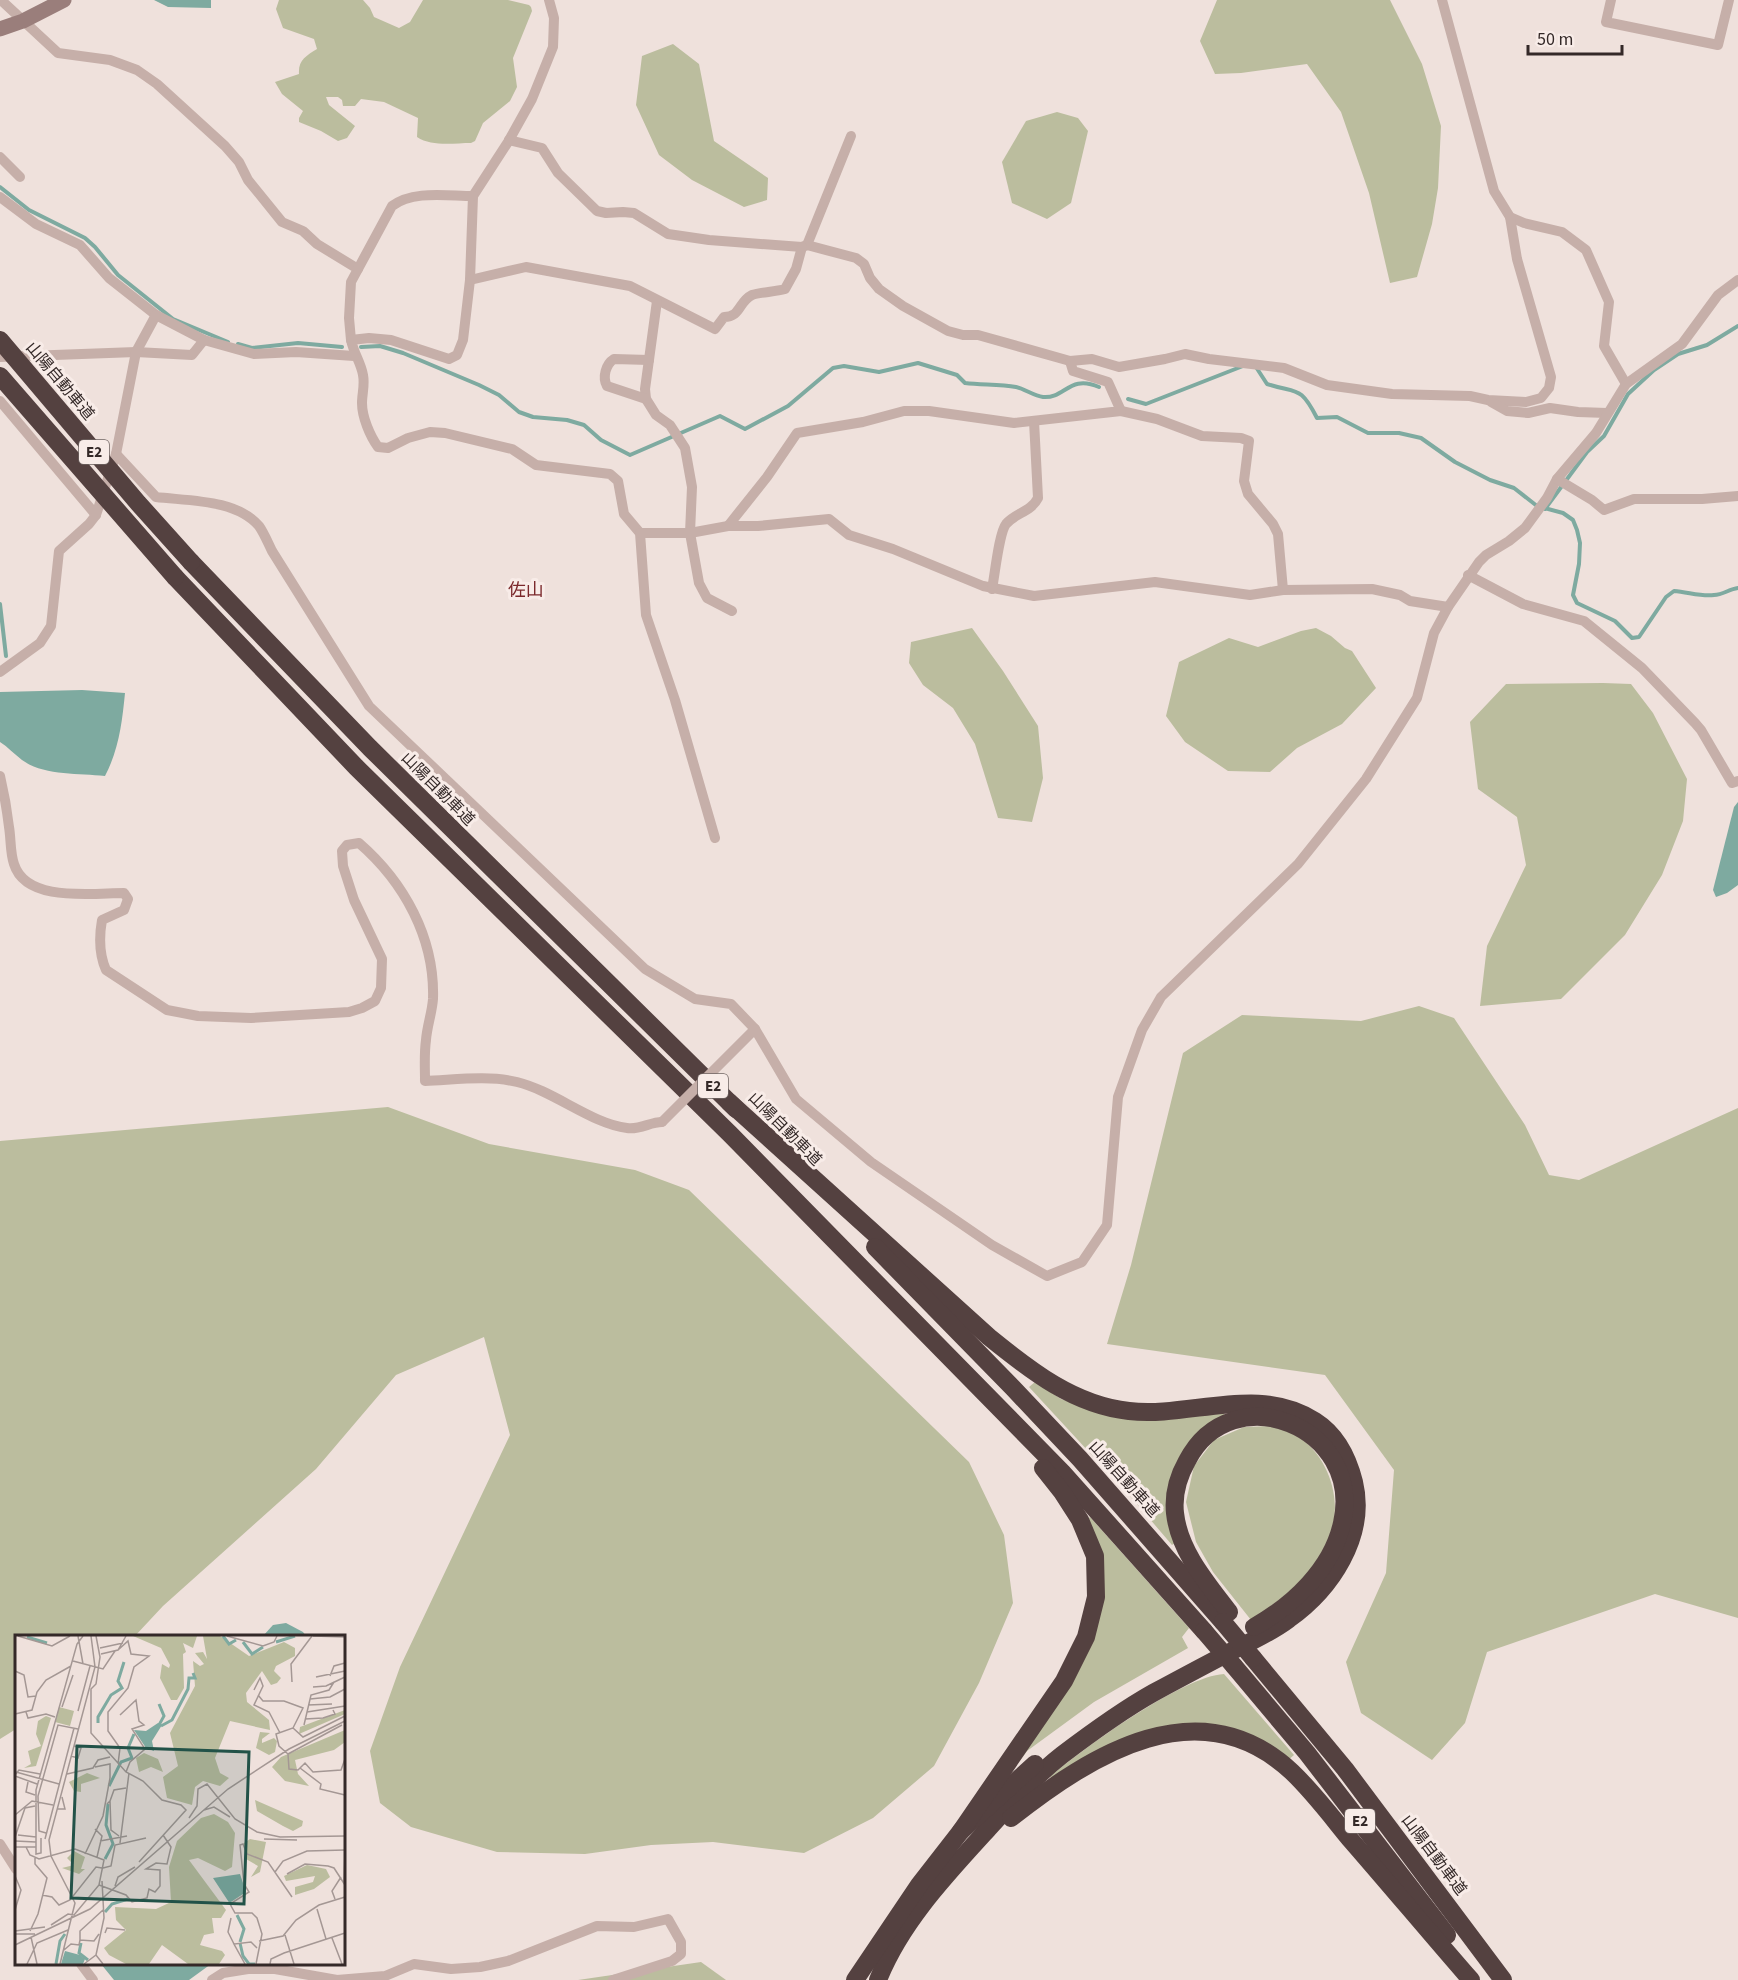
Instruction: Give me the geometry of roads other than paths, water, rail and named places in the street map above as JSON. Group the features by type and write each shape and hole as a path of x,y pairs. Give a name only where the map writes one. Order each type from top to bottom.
{"highway":[{"name":"山陽自動車道","path":"0,340 130,494 191,562 378,756 729,1102 1013,1388 1228,1619 1253,1658 1345,1769 1503,1980"},
{"name":"E2","path":"0,376 175,577 356,767 730,1134 1062,1472 1234,1666 1391,1861 1480,1980"},
{"path":"729,1102 989,1337 1024,1365 1068,1394 1102,1407 1131,1412 1161,1412 1245,1403 1274,1404 1298,1412 1315,1421 1331,1434 1343,1451 1352,1472 1357,1494 1357,1517 1349,1544 1337,1569 1318,1593 1290,1619 1149,1695 1060,1756 1023,1791 969,1850 861,1980"},
{"path":"960,1831 1051,1750 1101,1712 1162,1675 1257,1626 1307,1587 1322,1568 1334,1548 1345,1510 1345,1493 1340,1473 1330,1454 1318,1440 1302,1428 1284,1420 1246,1417 1231,1421 1202,1439 1180,1474 1175,1514 1190,1555 1228,1619"},
{"path":"855,1980 879,1956 919,1885 960,1831 1064,1681 1086,1637 1096,1598 1095,1557 1080,1520 1062,1492 1034,1458 1021,1431"},
{"path":"969,1850 1071,1774 1122,1747 1164,1733 1192,1731 1222,1734 1248,1743 1291,1772 1471,1980"},
{"path":"879,1956 879,1980"}],"main road":[{"path":"0,29 23,21 64,0"}],"street":[{"path":"1,0 58,53 110,60 137,70 157,84 225,146 239,162 248,180 282,222 303,231 317,244 358,268"},
{"path":"351,340 369,338 391,340 449,359 457,355 463,340 470,280 473,196 532,99 553,46 554,18 549,0"},
{"path":"509,140 542,148 558,173 597,211 634,213 668,234 709,240 804,246 856,258 864,264 870,278 879,289 903,306 948,331 963,335 978,335 1070,361 1092,359 1119,367 1185,354 1284,368 1327,385 1392,394 1470,396 1488,400 1526,402 1541,398 1549,388 1551,377 1517,259 1510,217 1494,191 1442,0"},
{"path":"1611,0 1606,22 1718,45 1729,0"},
{"path":"470,280 526,267 630,286 715,329 724,317 731,317 740,311 744,301 754,294 774,293 785,289 796,269 851,136"},
{"path":"0,157 20,177"},
{"path":"473,196 424,196 401,200 392,206 351,282 349,318 351,340 354,356 360,363 364,378 362,405 369,433 378,447 388,448 408,438 430,432 445,433 512,449 536,465 610,474 618,481 624,514 640,533 646,615 675,700 715,838"},
{"path":"0,197 36,224 80,245 109,278 156,315 204,340 254,354 296,352 354,356"},
{"path":"1510,217 1524,223 1562,232 1586,250 1610,302 1604,346 1626,384"},
{"path":"116,454 156,497 222,505 248,516 260,527 272,551 369,706 645,969 695,999 731,1004 755,1029 796,1099 871,1162 992,1245 1047,1276 1082,1262 1107,1225 1118,1097 1142,1030 1161,997 1298,864 1366,779 1418,698 1434,633 1468,575 1486,555 1525,528 1562,482 1626,384 1682,344 1718,295 1738,280"},
{"path":"657,301 646,399 656,415 670,425 685,448 692,487 690,533 699,584 707,598 732,612"},
{"path":"0,672 40,643 51,626 59,550 96,515 116,454 136,352 156,315"},
{"path":"0,357 136,352 192,355 204,340"},
{"path":"646,399 607,386 606,367 614,358 649,360"},
{"path":"1070,361 1073,371 1108,382 1121,411"},
{"path":"1488,400 1507,411 1528,413 1550,408 1607,413"},
{"path":"0,401 96,515"},
{"path":"728,526 767,477 797,433 863,422 904,411 929,411 1014,423 1121,411 1157,418 1202,436 1241,438 1248,441 1244,481 1248,494 1273,524 1278,534 1283,590"},
{"path":"992,589 1000,534 1007,522 1030,509 1038,498 1034,421"},
{"path":"1562,482 1604,510 1634,499 1702,499 1738,496"},
{"path":"640,533 690,533 728,526 758,526 829,519 849,536 893,549 992,589 1034,596 1155,582 1250,595 1283,590 1372,589 1410,601 1448,607"},
{"path":"1468,575 1523,604 1584,621 1642,668 1701,730 1732,783 1738,781"},
{"path":"0,776 7,808 14,864 20,874 28,882 60,894 124,893 128,899 124,910 102,920 100,934 102,959 106,970 167,1010 198,1016 250,1018 349,1012 375,1001 381,988 382,958 354,900 343,866 342,851 347,844 358,843 368,851 403,891 413,909 431,962 433,1000 426,1039 425,1081 487,1079 516,1082 551,1094 599,1119 626,1128 642,1128 651,1122 662,1122 755,1029"},
{"path":"0,1844 15,1867"},
{"path":"212,1980 223,1973 248,1969 275,1969 337,1980 385,1976 414,1964 451,1969 480,1967 508,1961 597,1926 634,1927 668,1919 681,1942 681,1954 672,1961 613,1980"},
{"path":"82,1965 93,1980"}],"water":[{"path":"154,0 211,0 211,8 168,7"},
{"path":"82,690 125,693 117,746 105,776 40,769 22,760 0,742 0,692"},
{"path":"1738,802 1738,885 1716,897 1713,890 1734,807"},
{"path":"286,1623 305,1635 264,1635 273,1625"},
{"path":"102,1965 210,1965 189,1980 114,1980"}],"waterway":[{"path":"0,187 29,210 85,238 118,275 173,319 228,342"},
{"path":"1545,509 1587,452 1604,436 1628,394 1654,370 1678,354 1707,345 1738,326"},
{"path":"238,344 252,348 298,343 342,347"},
{"path":"361,347 380,346 403,353 479,385 499,395 519,412 533,417 567,420 584,425 601,440 630,455 720,416 745,429 788,406 833,368 844,366 879,372 918,363 957,375 965,383 1016,387 1043,397 1050,397 1081,383 1099,387"},
{"path":"1128,399 1146,404 1243,366"},
{"path":"1256,367 1267,384 1302,395 1317,418 1337,417 1368,433 1399,433 1421,438 1455,462 1490,480 1514,488 1537,506 1563,513 1573,520 1580,543 1579,564 1573,595 1577,603 1615,621 1632,638 1639,637 1666,597 1674,591 1709,595 1738,588"},
{"path":"0,604 6,656"}],"district":[{"name":"佐山","path":"526,590"}]}
